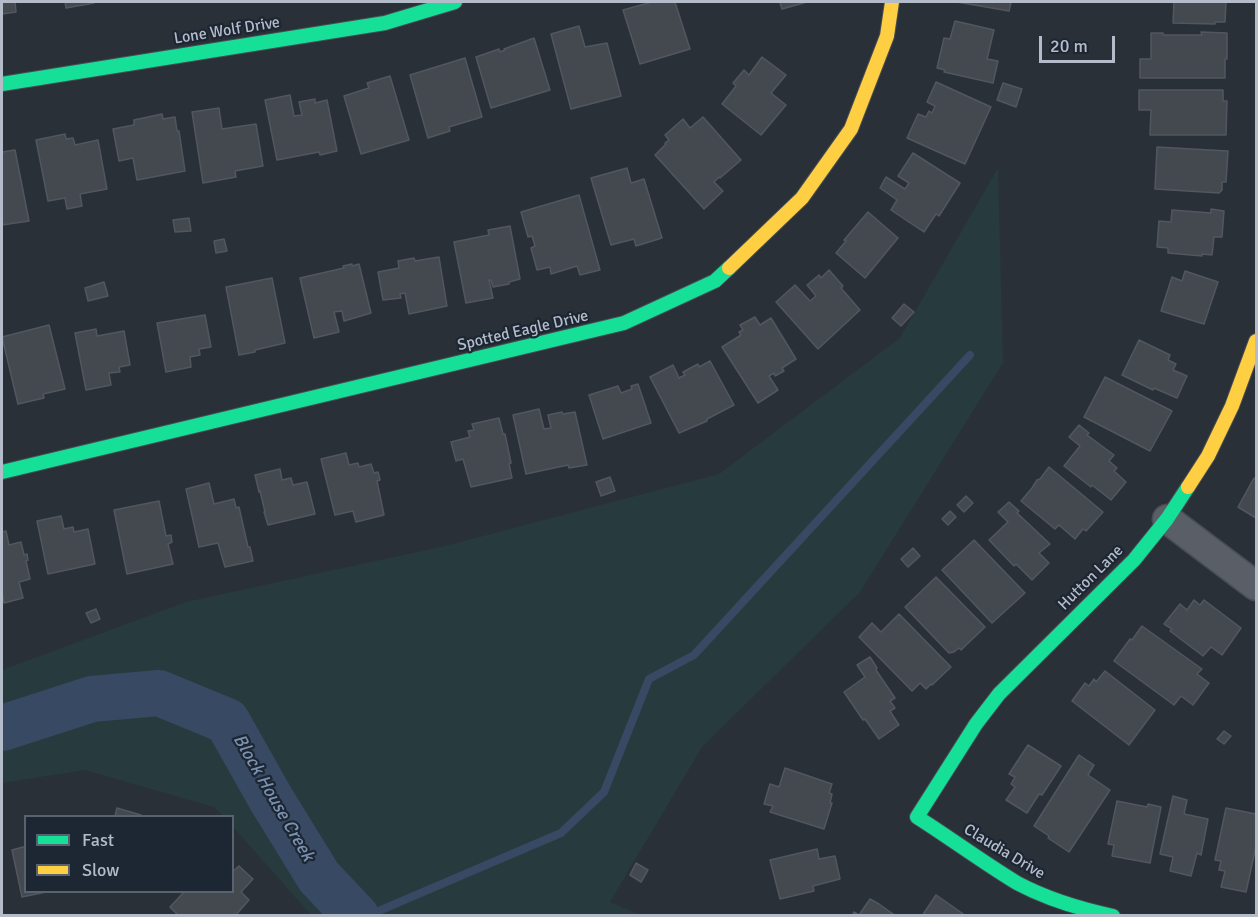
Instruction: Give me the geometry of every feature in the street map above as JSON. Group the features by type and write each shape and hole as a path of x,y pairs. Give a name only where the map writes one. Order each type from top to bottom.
{"street":[{"name":"Lone Wolf Drive","path":"2,84 385,23 455,2"},
{"name":"Spotted Eagle Drive","path":"2,472 624,323 715,281 802,198 851,129 886,36 892,2"},
{"name":"Hutton Lane","path":"917,817 976,724 999,694 1134,560 1167,519 1208,456 1232,406 1257,341"},
{"path":"1167,519 1257,586"},
{"name":"Claudia Drive","path":"917,817 1018,883 1052,899 1090,911 1113,915"}],"green space":[{"path":"998,168 1003,363 860,592 702,747 610,902 640,915 311,915 234,828 234,815 222,815 214,807 85,770 2,783 2,670 186,602 445,546 719,474 900,338"}],"building":[{"path":"2,2 15,2 16,12 2,14"},
{"path":"65,2 94,2 94,3 66,8"},
{"path":"652,2 675,2 690,49 640,64 623,10"},
{"path":"780,2 807,2 782,9"},
{"path":"957,2 1011,2 1009,11"},
{"path":"1174,2 1226,2 1225,22 1215,22 1215,24 1173,23"},
{"path":"955,21 994,30 987,59 998,61 993,83 944,72 945,70 937,68 944,38 950,39"},
{"path":"579,26 585,47 607,43 621,96 571,109 551,34"},
{"path":"1201,32 1227,33 1225,78 1140,78 1140,59 1151,59 1151,33 1202,35"},
{"path":"534,38 550,90 491,108 476,57 499,49 500,52"},
{"path":"762,57 786,75 771,93 786,105 761,135 722,104 736,86 733,83 744,70 749,75"},
{"path":"465,58 482,117 449,127 450,131 428,138 410,75"},
{"path":"390,76 409,140 361,154 344,96 369,88 367,83"},
{"path":"936,82 991,107 965,164 907,138 918,114 926,117 929,111 932,113 935,106 927,102"},
{"path":"1003,83 1022,89 1016,107 997,100"},
{"path":"1139,90 1223,90 1223,101 1227,101 1226,135 1150,135 1151,110 1139,110"},
{"path":"290,95 294,116 302,115 299,102 315,99 315,103 327,100 337,151 277,160 265,100"},
{"path":"219,108 222,129 256,124 263,166 235,171 236,177 203,183 192,112"},
{"path":"162,114 163,119 175,117 185,171 137,180 133,158 119,161 113,129 134,125 134,120"},
{"path":"703,117 741,160 714,182 723,191 704,209 655,155 669,140 665,135 683,119 690,128"},
{"path":"65,134 66,139 73,138 75,145 98,140 107,189 80,194 82,206 67,209 65,198 48,201 36,140"},
{"path":"1157,147 1228,151 1226,182 1222,182 1222,190 1219,193 1155,189"},
{"path":"15,150 29,221 2,225 2,152"},
{"path":"913,153 960,183 939,216 936,214 924,232 891,210 897,200 880,188 886,177 905,189 909,183 898,176"},
{"path":"627,168 631,183 644,179 662,238 636,246 634,239 611,245 591,178"},
{"path":"579,195 600,270 580,275 577,266 551,274 550,267 537,270 531,248 535,246 532,236 528,237 521,212"},
{"path":"1211,209 1224,211 1222,237 1214,237 1212,255 1168,253 1168,248 1157,247 1159,221 1171,222 1172,210 1211,213"},
{"path":"868,212 898,238 865,278 836,253"},
{"path":"189,218 191,231 175,232 173,220"},
{"path":"510,226 520,279 493,287 489,280 493,298 466,303 454,242 489,235 488,230"},
{"path":"224,239 227,251 216,253 214,241"},
{"path":"439,257 447,306 409,314 405,293 400,294 401,298 383,300 378,272 399,268 398,261"},
{"path":"352,264 352,266 359,264 371,313 344,321 342,311 334,312 339,332 314,338 300,278"},
{"path":"829,270 860,310 818,349 776,302 795,285 810,301 816,296 807,285 819,275 821,278"},
{"path":"1185,271 1218,282 1204,324 1161,311 1172,277 1182,281"},
{"path":"272,278 285,343 239,355 226,287"},
{"path":"104,282 108,296 88,301 85,288"},
{"path":"904,304 914,312 901,326 892,318"},
{"path":"205,315 211,347 199,349 200,355 190,357 191,367 166,372 157,323"},
{"path":"755,317 760,325 771,318 796,359 782,368 784,371 775,376 774,373 769,376 778,390 758,403 722,347 741,335 739,332 743,330 740,325"},
{"path":"49,325 65,389 43,394 44,398 18,404 2,337"},
{"path":"96,329 97,336 124,331 130,365 119,367 120,372 109,373 111,385 86,390 75,333"},
{"path":"1139,340 1170,355 1168,360 1176,364 1173,370 1187,376 1177,398 1154,388 1153,390 1122,375"},
{"path":"710,361 734,405 707,421 679,433 650,377 673,365 679,378 685,375 683,372"},
{"path":"1105,377 1172,411 1150,451 1084,417"},
{"path":"638,384 651,423 603,439 589,395 618,386 621,393"},
{"path":"539,409 544,429 551,428 548,415 575,412 587,465 569,468 568,465 526,474 513,415"},
{"path":"499,418 503,434 505,434 512,478 471,487 463,459 456,461 451,442 470,437 468,431 474,430 472,424"},
{"path":"1079,425 1089,433 1087,435 1114,455 1109,461 1117,468 1114,471 1126,482 1111,500 1064,466 1080,446 1069,437"},
{"path":"346,453 349,465 358,463 359,467 371,464 374,473 378,472 380,480 377,481 384,515 356,522 353,511 335,515 321,459"},
{"path":"1049,467 1103,512 1086,531 1083,529 1075,539 1059,525 1055,529 1021,501"},
{"path":"280,469 282,480 291,478 293,485 307,482 315,514 268,525 255,475"},
{"path":"610,477 615,491 601,496 596,482"},
{"path":"1254,478 1256,480 1256,518 1238,507"},
{"path":"209,483 214,504 234,499 236,508 239,507 253,561 225,567 218,543 199,547 186,489"},
{"path":"966,496 973,503 964,512 957,505"},
{"path":"159,501 166,536 171,535 172,542 168,544 173,564 127,574 114,510"},
{"path":"1009,502 1019,511 1017,513 1050,544 1039,553 1049,563 1032,580 1016,564 1014,566 989,540 1008,522 998,512"},
{"path":"950,511 956,517 948,525 942,519"},
{"path":"61,516 64,529 73,527 74,532 88,529 95,564 48,574 37,521"},
{"path":"6,531 9,545 21,542 24,555 27,554 28,560 26,561 30,579 19,582 23,598 4,603 2,532"},
{"path":"974,540 1025,593 992,623 942,570"},
{"path":"913,548 920,556 908,567 901,559"},
{"path":"936,577 985,627 961,650 959,648 949,653 905,607"},
{"path":"1194,600 1200,605 1204,600 1241,628 1222,655 1211,647 1203,656 1164,624 1180,604 1187,610"},
{"path":"96,609 100,619 91,623 86,613"},
{"path":"899,614 951,667 926,689 920,683 912,691 859,637 872,623 881,632"},
{"path":"1142,626 1202,669 1197,674 1209,683 1193,705 1181,696 1174,705 1114,661"},
{"path":"870,657 895,698 890,701 895,708 890,711 899,725 879,739 844,692 865,677 857,665"},
{"path":"1105,671 1155,710 1129,745 1072,701 1085,683 1089,686 1094,679 1096,682"},
{"path":"1224,731 1231,736 1224,744 1217,739"},
{"path":"1028,745 1061,766 1027,813 1006,800 1015,787 1011,784 1015,777 1009,774"},
{"path":"1079,755 1094,765 1088,775 1110,790 1069,852 1034,826"},
{"path":"785,768 832,784 829,793 832,794 830,803 832,803 824,829 770,812 773,806 764,804 770,784 779,787"},
{"path":"1173,796 1187,800 1184,814 1208,819 1201,855 1197,853 1191,876 1170,871 1173,857 1160,854"},
{"path":"1117,801 1147,807 1148,804 1161,807 1150,863 1112,856 1114,845 1108,844"},
{"path":"117,808 141,815 115,815"},
{"path":"1226,808 1256,814 1256,846 1246,892 1221,887 1225,871 1219,870 1221,861 1215,860"},
{"path":"24,847 24,893 41,893 22,897 12,850"},
{"path":"817,849 819,859 835,856 840,879 813,886 814,891 780,899 770,860"},
{"path":"636,863 648,870 641,882 630,875"},
{"path":"239,866 253,879 241,892 249,900 235,916 179,916 170,907 183,893 234,893 234,870"},
{"path":"936,895 952,906 966,916 922,916"},
{"path":"870,899 896,916 852,916 854,912 859,915"}],"waterway":[{"path":"367,916 561,833 604,792 649,679 694,655 970,355"},
{"name":"Block House Creek","path":"2,728 92,699 159,693 227,721 319,877 356,916"}],"traffic: fast":[{"path":"2,84 385,23 455,2"},
{"path":"2,472 624,323 715,281 729,268"},
{"path":"1113,916 1064,903 1017,883 917,817 976,724 999,694 1134,560 1167,519 1188,487"}],"traffic: slow":[{"path":"729,268 802,198 851,129 887,36 892,2"},
{"path":"1188,487 1208,456 1232,406 1256,341"}]}
